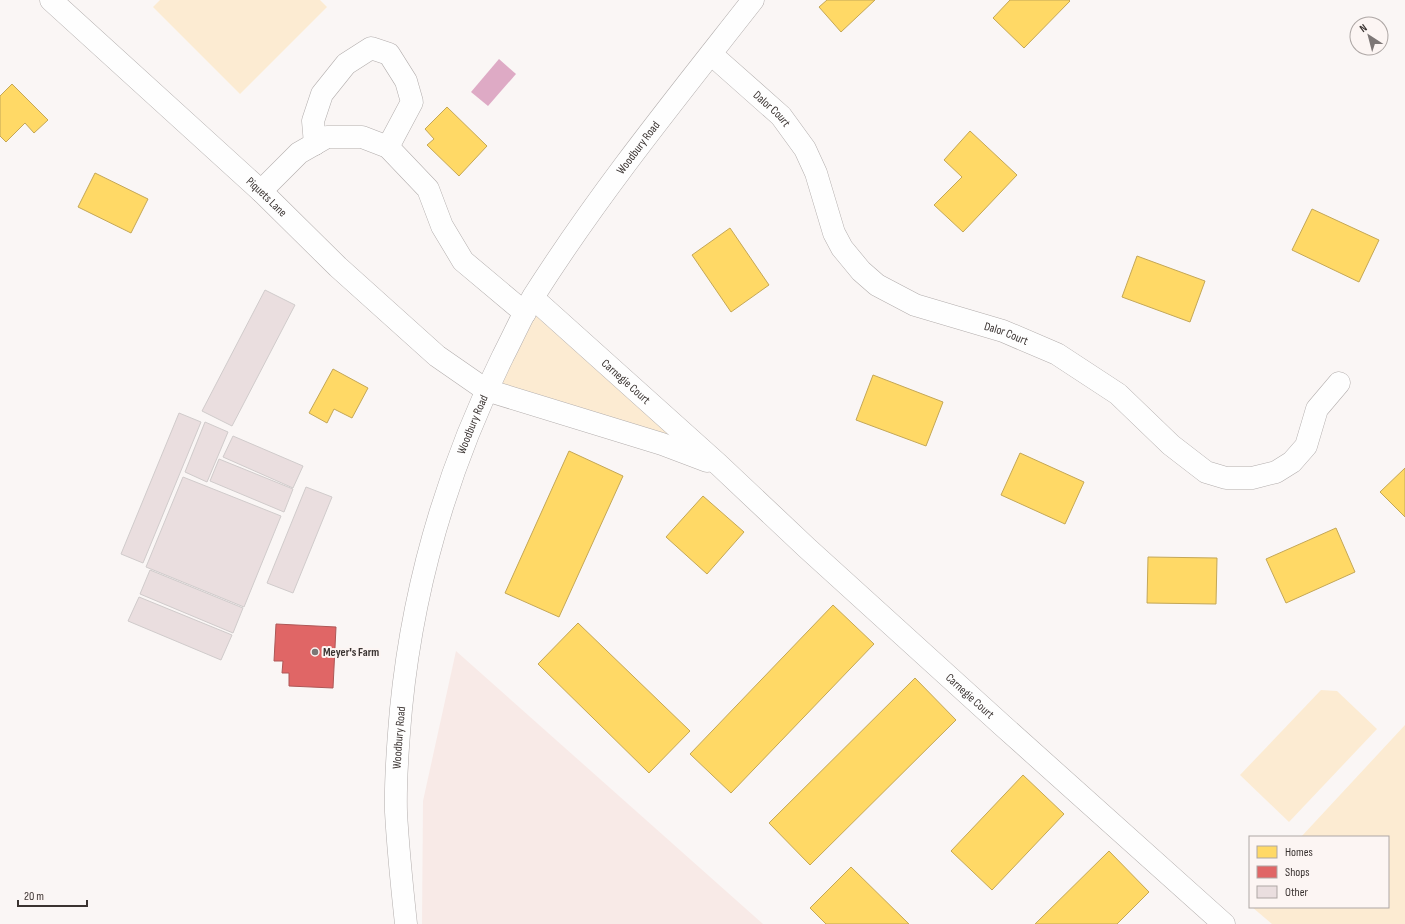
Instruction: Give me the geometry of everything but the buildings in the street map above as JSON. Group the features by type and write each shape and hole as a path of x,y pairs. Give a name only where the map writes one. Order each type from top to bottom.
{"street":[{"name":"Piquets Lane","path":"51,0 261,191 338,267 437,356 486,390"},
{"name":"Woodbury Road","path":"406,924 396,810 398,740 404,677 410,635 423,573 442,504 466,438 486,390 529,305 600,198 753,0"},
{"path":"261,191 299,153 315,144 327,137 362,137 388,147 412,102 406,81 389,54 371,48 346,64 322,94 314,121 315,144"},
{"name":"Dalor Court","path":"711,54 781,116 805,149 816,173 834,233 842,248 861,271 878,285 915,305 1003,331 1057,354 1118,394 1170,445 1206,472 1226,478 1252,478 1276,472 1292,462 1306,446 1317,410 1339,383"},
{"name":"Carnegie Court","path":"388,147 428,189 442,226 462,262 529,305 719,465 807,548 1224,924"},
{"name":"Carnegie Court","path":"486,390 662,444 719,465"}],"shaded area":[{"path":"160,0 320,0 327,7 240,94 153,7"},
{"path":"499,59 516,74 488,106 471,92"},
{"path":"534,302 709,458 490,388"},
{"path":"456,651 763,924 422,924 423,801"},
{"path":"1321,690 1337,691 1377,729 1289,822 1240,775"},
{"path":"1405,725 1405,924 1272,924 1253,908 1389,908 1389,836 1302,836"}],"place":[{"name":"Meyer's Farm","path":"315,652"}]}
